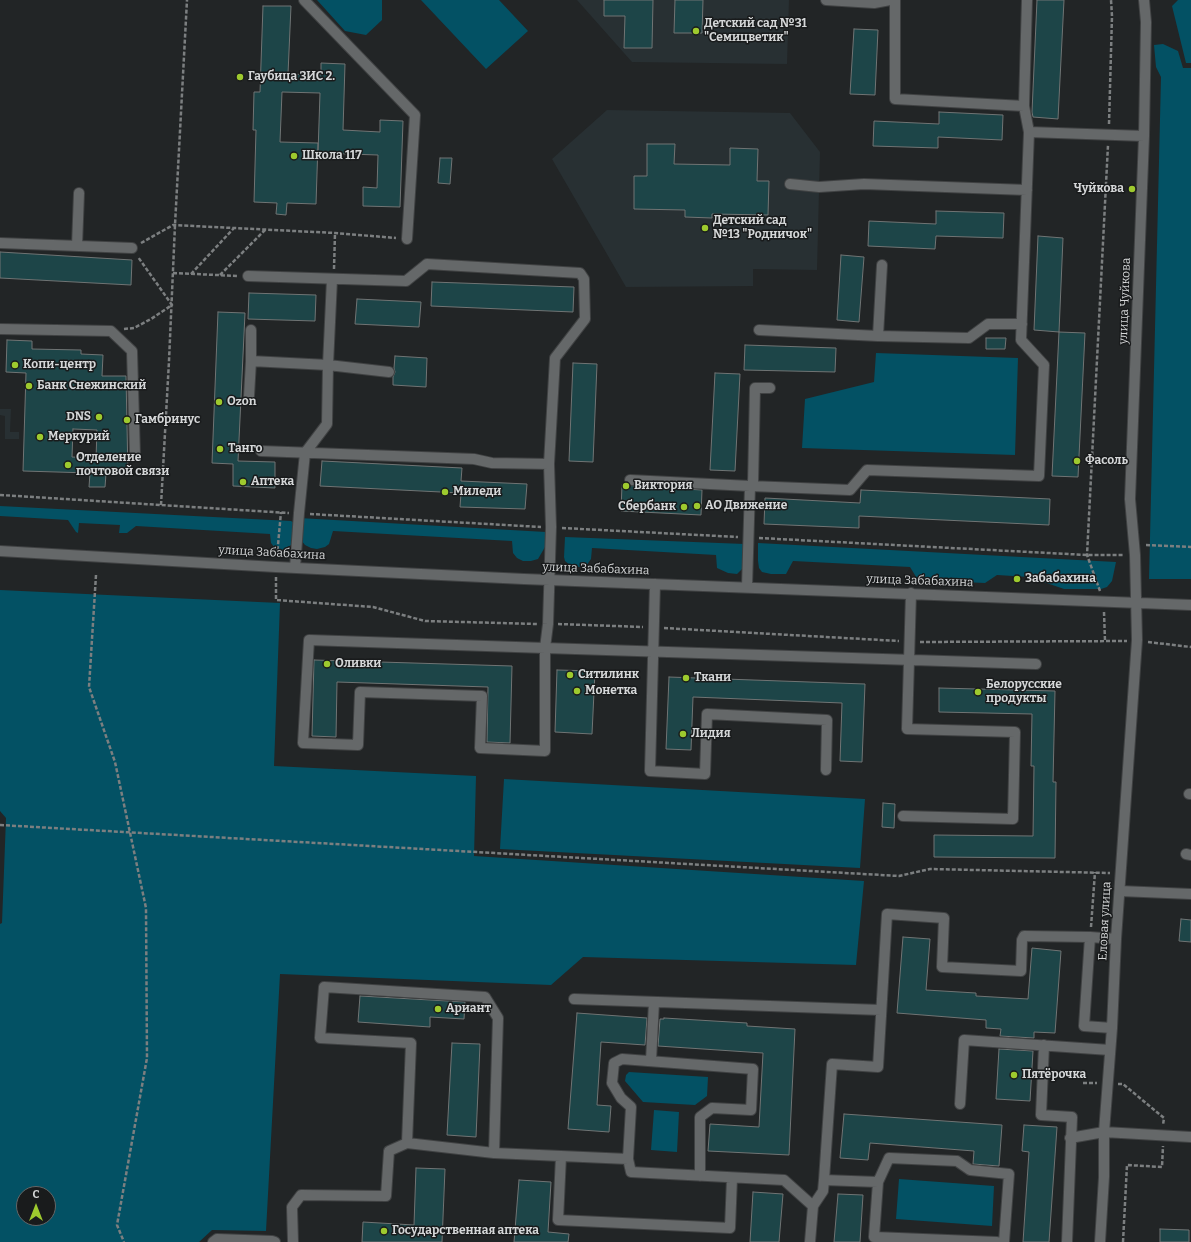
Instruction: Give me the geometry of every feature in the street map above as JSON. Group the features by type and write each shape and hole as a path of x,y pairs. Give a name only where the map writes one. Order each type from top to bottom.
{"street":[{"path":"304,0 415,115 407,239"},
{"path":"826,0 874,3 890,0"},
{"path":"895,0 895,99 1024,106"},
{"path":"630,480 850,490 867,470 1039,476 1044,365 1021,340 1029,132 1024,106 1027,0"},
{"name":"улица Чуйкова","path":"1137,602 1135,555 1130,500 1144,136 1146,22 1144,0"},
{"path":"1029,132 1144,136"},
{"path":"790,184 819,187 864,184 1027,190"},
{"path":"77,246 79,194"},
{"path":"0,243 132,248"},
{"path":"248,276 406,281 427,264 580,273 584,279 586,319 555,358 549,464 550,527 548,624 546,648 545,751 480,748 482,696 436,694 360,692 358,745 303,743 308,640 546,648 654,652 1036,664"},
{"path":"878,336 882,265"},
{"path":"295,568 305,453 327,424 328,365 333,279"},
{"path":"760,330 878,336 969,338 988,324 1022,324"},
{"path":"0,329 111,331 132,351 135,456"},
{"path":"249,396 251,330"},
{"path":"251,361 328,365 389,372"},
{"path":"747,587 755,388 770,388"},
{"path":"261,451 474,459 492,463 549,464"},
{"name":"улица Забабахина","path":"0,551 295,568 549,580 911,593 1104,602 1137,602 1151,605 1191,605"},
{"path":"655,584 650,771 705,774 707,714 827,720 826,770"},
{"path":"903,816 1013,819 1015,732 907,729 911,593"},
{"name":"Еловая улица","path":"1100,1242 1104,1177 1104,1132 1112,1028 1120,873 1137,640 1137,602"},
{"path":"1120,891 1191,894"},
{"path":"810,1242 813,1206 823,1191 832,1064 878,1067 886,914 944,918 942,967 1022,972 1022,940 1024,936 1116,939"},
{"path":"1090,937 1084,1026 1112,1028"},
{"path":"407,1143 411,1043 320,1038 324,987 485,997 498,1018 494,1153"},
{"path":"574,998 881,1010"},
{"path":"651,1062 654,1002"},
{"path":"960,1104 964,1040 1110,1050"},
{"path":"1044,1045 1041,1115 1072,1117 1067,1242"},
{"path":"700,1176 700,1117 712,1108 751,1110 753,1069 622,1059 614,1063 612,1083 621,1098 631,1107 628,1159 631,1172 732,1178 784,1180 813,1206"},
{"path":"1070,1138 1104,1132 1191,1137"},
{"path":"293,1242 292,1207 301,1195 386,1196 389,1151 407,1143 494,1153 628,1159"},
{"path":"561,1156 558,1220 730,1228 732,1178"},
{"path":"997,1242 874,1237 878,1182 889,1158 957,1161 970,1170 1009,1174 1004,1242"},
{"path":"824,1180 878,1182"},
{"path":"213,1242 217,1239 272,1240 275,1242"}],"path":[{"path":"161,505 187,0"},
{"path":"1105,641 1104,602 1087,555 1108,135 1112,16 1111,0"},
{"path":"172,305 132,248 175,225 335,233 407,239"},
{"path":"191,274 235,228"},
{"path":"220,275 265,230"},
{"path":"333,279 335,233"},
{"path":"173,273 248,276"},
{"path":"111,331 134,328 172,305"},
{"path":"0,495 299,514 1087,555 1135,555 1142,545 1191,547"},
{"path":"96,575 89,687 115,762 146,908 147,1058 117,1225 124,1242"},
{"path":"1137,640 1191,647"},
{"path":"0,826 899,876 930,869 1120,873"},
{"path":"1090,937 1095,872"}],"shaded area":[{"path":"317,0 382,0 382,20 366,35 345,31"},
{"path":"421,0 499,0 528,31 486,69"},
{"name":"Детский сад №31 \"Семицветик\"","path":"577,0 789,0 787,64 632,62"},
{"path":"1178,0 1191,0 1191,63 1186,63 1172,6"},
{"path":"1163,44 1178,51 1183,68 1191,68 1191,579 1149,579 1161,77 1156,67 1154,45"},
{"name":"Детский сад №13 \"Родничок\"","path":"607,110 790,113 820,152 817,270 753,269 753,286 626,287 552,159"},
{"path":"876,353 1018,358 1015,455 802,448 805,399 874,382"},
{"path":"0,409 11,409 10,432 19,432 19,439 5,439 5,416 0,415"},
{"path":"0,506 291,521 294,523 292,544 285,550 279,550 271,543 270,534 136,526 127,533 119,533 120,525 79,523 78,533 68,520 0,516"},
{"path":"299,518 546,532 545,547 538,559 523,561 517,558 513,553 512,541 333,531 329,544 325,547 317,549 305,545 301,540"},
{"path":"565,537 745,544 743,568 737,574 728,573 717,568 716,555 592,548 591,559 586,566 571,566 565,561 564,557"},
{"path":"758,543 1116,562 1112,581 1107,587 1101,589 1064,589 1029,577 997,575 985,583 918,580 910,567 793,561 786,574 771,574 762,572 759,568"},
{"path":"0,590 280,603 274,766 476,776 474,856 864,881 856,965 583,957 551,985 280,974 266,1231 212,1230 199,1242 0,1242 0,924 2,923 6,818 0,811"},
{"path":"504,779 865,799 860,868 500,849"},
{"path":"629,1072 708,1077 707,1096 695,1105 643,1102 625,1081 626,1075"},
{"path":"654,1110 679,1112 677,1152 651,1150"},
{"path":"899,1179 994,1186 992,1226 896,1219"}],"building":[{"path":"604,0 653,0 652,48 624,48 625,16 604,16"},
{"path":"675,0 703,0 702,33 674,33"},
{"path":"1037,0 1064,0 1058,119 1033,117 1032,112"},
{"path":"263,6 291,6 288,74 321,75 321,63 345,64 343,130 380,132 380,120 403,121 400,207 363,206 363,187 377,188 378,155 318,153 320,93 282,92 280,142 318,143 316,204 287,203 286,215 276,214 277,203 254,202 256,130 253,130 254,92 260,92"},
{"path":"854,29 878,30 875,95 850,94"},
{"path":"939,112 1003,115 1002,140 938,137 938,148 873,146 874,121 939,124"},
{"path":"647,144 675,144 674,164 730,165 730,148 758,149 757,181 769,181 768,215 712,214 712,218 685,217 685,210 634,209 634,176 647,176"},
{"path":"440,158 452,158 450,184 438,183"},
{"path":"936,211 1004,213 1003,238 936,236 935,249 868,246 869,221 936,224"},
{"path":"1038,236 1063,238 1059,332 1034,330"},
{"path":"0,252 132,260 131,285 0,278"},
{"path":"841,255 864,257 859,322 837,320"},
{"path":"432,282 574,287 573,312 431,306"},
{"path":"249,293 316,295 315,321 248,319"},
{"path":"357,299 421,302 419,327 355,324"},
{"path":"218,312 245,313 238,461 275,462 275,488 233,486 233,464 212,463"},
{"path":"1059,332 1085,333 1078,477 1052,476"},
{"path":"986,338 1006,338 1005,349 986,349"},
{"path":"7,340 32,341 32,349 81,350 81,354 103,355 102,376 126,376 128,475 106,474 105,487 89,487 90,473 23,471 26,373 6,372","holes":["73,429 97,430 96,458 72,457"]},
{"path":"745,345 836,348 835,372 744,370"},
{"path":"395,356 427,358 426,387 393,385"},
{"path":"573,363 597,364 593,462 569,461"},
{"path":"715,373 740,374 735,471 710,470"},
{"path":"322,461 462,468 461,481 527,484 525,509 460,507 461,493 320,486"},
{"path":"622,485 702,490 701,515 621,511"},
{"path":"861,490 1050,499 1049,525 859,516 859,528 764,524 765,498 860,503"},
{"path":"314,660 512,666 510,743 487,742 488,687 337,682 336,737 312,736"},
{"path":"557,670 595,671 592,734 555,732"},
{"path":"669,677 865,684 862,762 840,761 842,703 693,697 691,750 666,749"},
{"path":"939,688 1055,691 1053,782 1056,782 1055,858 934,857 934,835 1033,836 1034,766 1031,766 1032,714 939,712"},
{"path":"883,803 895,804 894,828 882,827"},
{"path":"1181,919 1191,920 1191,942 1179,941"},
{"path":"903,937 930,939 926,990 976,993 976,996 1028,999 1032,948 1061,951 1055,1033 1034,1032 1034,1038 1000,1036 1001,1029 986,1028 986,1020 897,1013"},
{"path":"360,996 465,1002 464,1019 430,1017 430,1027 358,1022"},
{"path":"577,1013 647,1018 645,1045 601,1042 597,1105 611,1106 609,1132 568,1129"},
{"path":"660,1019 747,1023 747,1026 795,1029 789,1155 708,1151 710,1124 759,1127 763,1053 658,1046"},
{"path":"452,1043 480,1044 476,1137 447,1135"},
{"name":"Пятёрочка","path":"999,1049 1033,1051 1030,1101 996,1099"},
{"path":"844,1114 1002,1125 999,1166 973,1164 974,1151 870,1143 868,1160 840,1158"},
{"path":"1024,1125 1057,1127 1049,1242 1023,1242 1029,1152 1022,1151"},
{"path":"416,1168 445,1169 442,1242 362,1242 363,1222 414,1225"},
{"path":"519,1180 551,1182 548,1232 569,1234 568,1242 514,1242"},
{"path":"753,1192 783,1194 779,1242 750,1242"},
{"path":"838,1194 863,1195 860,1242 834,1242"},
{"path":"1160,1229 1189,1230 1189,1242 1160,1242"}],"place":[{"name":"Детский сад №31 \"Семицветик\"","path":"696,31"},
{"name":"Гаубица ЗИС 2.","path":"240,77"},
{"name":"Школа 117","path":"294,156"},
{"name":"Чуйкова","path":"1132,189"},
{"name":"Детский сад №13 \"Родничок\"","path":"705,228"},
{"name":"Копи-центр","path":"15,365"},
{"name":"Банк Снежинский","path":"29,386"},
{"name":"Ozon","path":"219,402"},
{"name":"DNS","path":"99,417"},
{"name":"Гамбринус","path":"127,420"},
{"name":"Меркурий","path":"40,437"},
{"name":"Танго","path":"220,449"},
{"name":"Фасоль","path":"1077,461"},
{"name":"Отделение почтовой связи","path":"68,465"},
{"name":"Аптека","path":"243,482"},
{"name":"Виктория","path":"626,486"},
{"name":"Миледи","path":"445,492"},
{"name":"АО Движение","path":"697,506"},
{"name":"Сбербанк","path":"684,507"},
{"name":"Забабахина","path":"1017,579"},
{"name":"Оливки","path":"327,664"},
{"name":"Ситилинк","path":"570,675"},
{"name":"Ткани","path":"686,678"},
{"name":"Монетка","path":"577,691"},
{"name":"Белорусские продукты","path":"978,692"},
{"name":"Лидия","path":"683,734"},
{"name":"Ариант","path":"438,1009"},
{"name":"Пятёрочка","path":"1014,1075"},
{"name":"Государственная аптека","path":"384,1231"}]}
